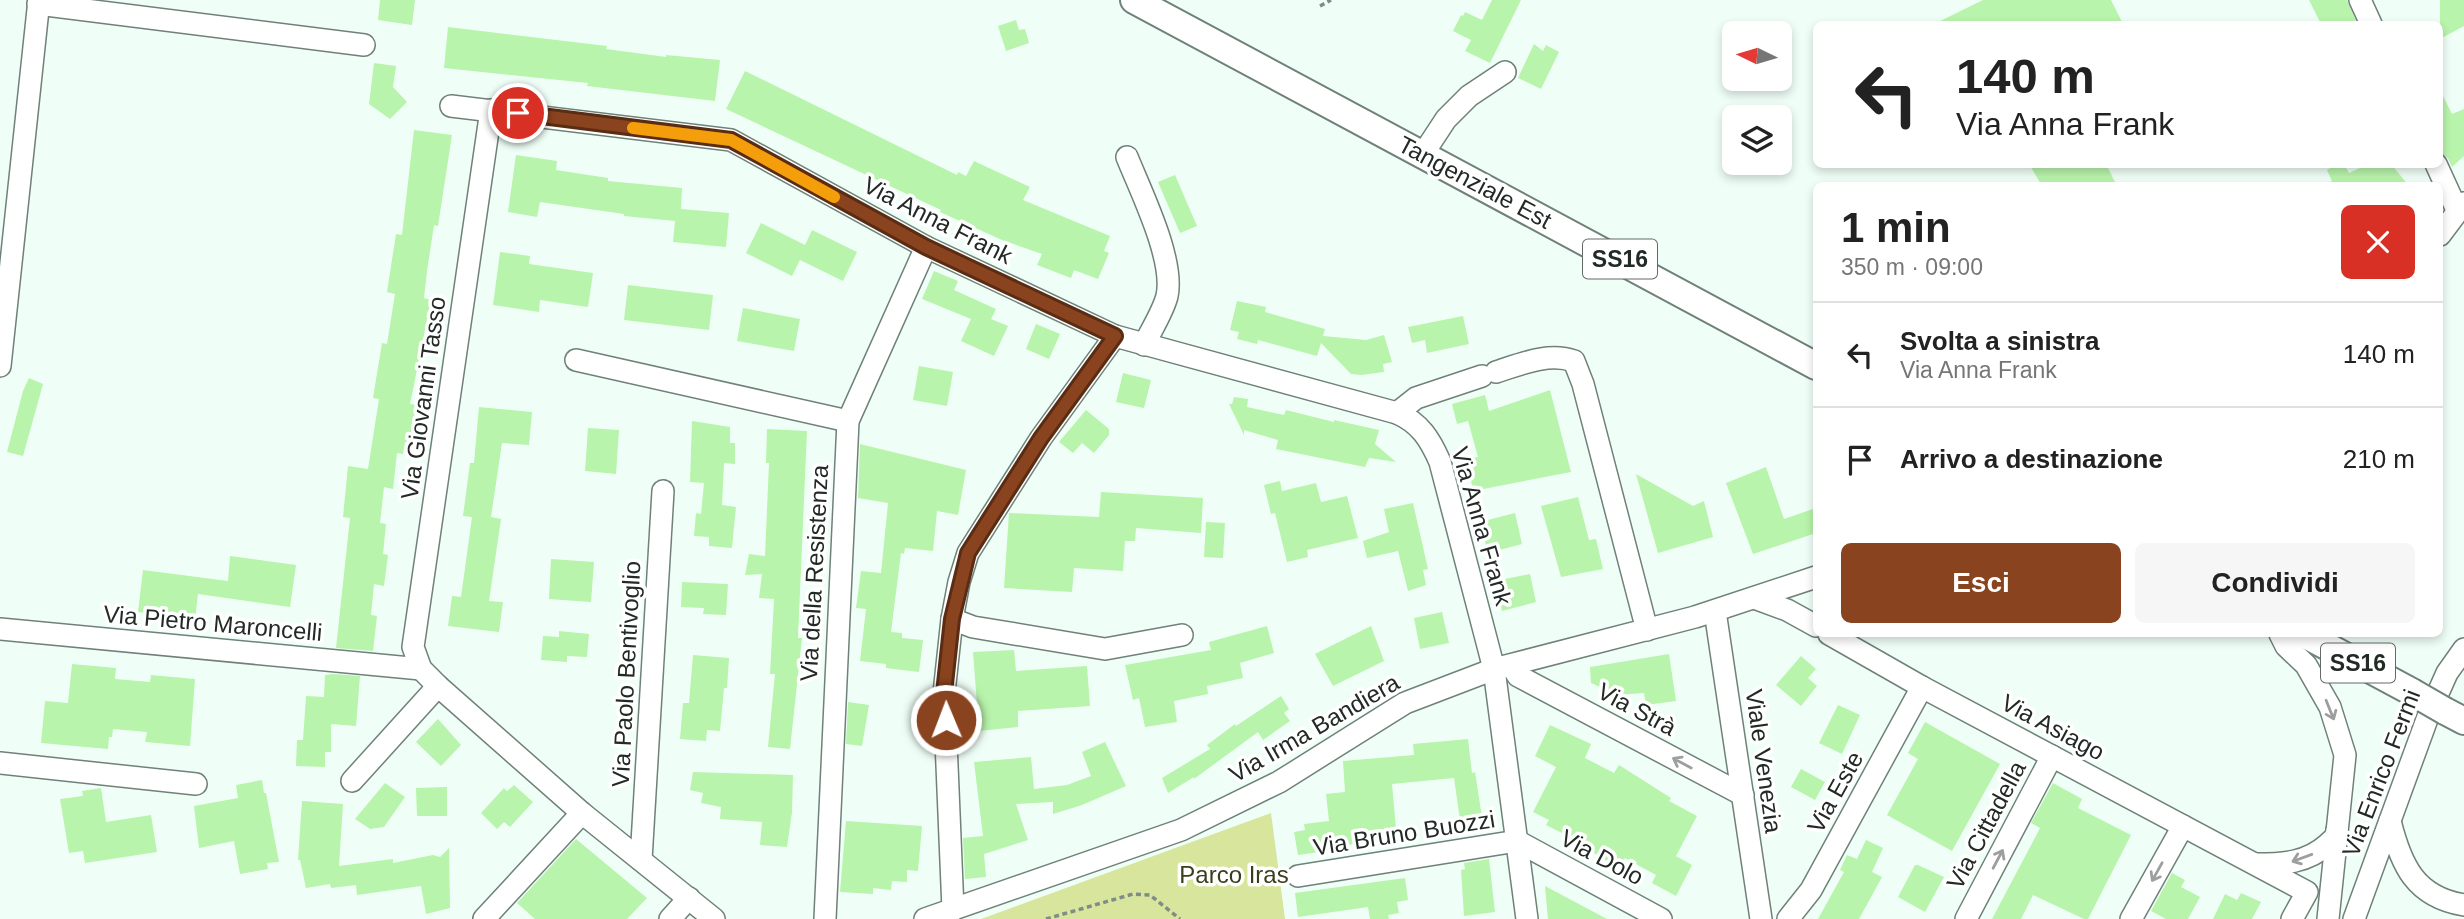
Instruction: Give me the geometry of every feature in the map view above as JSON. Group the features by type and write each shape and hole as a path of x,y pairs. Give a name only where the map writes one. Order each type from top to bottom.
{"main road":[{"name":"Tangenziale Est","path":"1134,0 1813,364"},
{"name":"SS16","path":"2310,637 2454,716"}],"street":[{"path":"2360,0 2370,21"},
{"path":"0,366 38,2 364,45"},
{"path":"1423,154 1446,119 1469,96 1505,72"},
{"name":"Via Anna Frank","path":"451,106 731,140 926,247 1115,336 1397,413 1410,419 1431,442 1440,462 1502,667"},
{"name":"Via Giovanni Tasso","path":"421,669 413,647 491,110"},
{"path":"1127,157 1162,248 1167,271 1167,296 1144,345"},
{"path":"2437,168 2460,207 2443,231"},
{"name":"Via della Resistenza","path":"825,919 848,421 926,247"},
{"path":"953,910 944,693 952,619 968,553 1041,438 1115,336"},
{"path":"1397,413 1416,398 1536,359 1565,358 1574,361 1583,384 1647,630"},
{"path":"576,360 848,421"},
{"name":"Via Paolo Bentivoglio","path":"641,860 663,491"},
{"name":"Via Irma Bandiera","path":"925,919 1181,830 1279,782 1405,703 1502,667 1716,611 1813,578"},
{"path":"1754,598 1787,610 1813,624"},
{"name":"Viale Venezia","path":"1716,611 1761,919"},
{"path":"952,619 973,627 1105,649 1182,635"},
{"name":"Via Pietro Maroncelli","path":"0,629 421,669"},
{"name":"Via Asiago","path":"1834,637 1922,687 2307,892 2292,919"},
{"path":"2282,637 2286,646 2306,665 2330,707 2344,755 2328,919"},
{"name":"Via Enrico Fermi","path":"2354,919 2430,711 2447,673 2464,649"},
{"name":"Via Strà","path":"1502,667 1743,795"},
{"name":"Via Bruno Buozzi","path":"1502,667 1517,841 1527,919"},
{"path":"421,669 582,813 714,919"},
{"path":"352,781 438,686"},
{"name":"Via Este","path":"1788,919 1811,890 1922,687"},
{"name":"Via Cittadella","path":"1966,919 2052,756"},
{"path":"0,763 196,784"},
{"path":"484,919 582,813"},
{"path":"2390,821 2400,858 2410,874 2424,889 2439,898 2464,905"},
{"path":"2131,919 2183,826"},
{"path":"2254,864 2283,864 2304,859 2324,848 2336,836 2337,828"},
{"name":"Via Bruno Buozzi","path":"1298,876 1517,841"},
{"name":"Via Dolo","path":"1517,841 1661,919"},
{"path":"2400,858 2411,871 2424,880 2450,889 2464,890"},
{"path":"670,919 689,898"},
{"path":"2456,919 2464,915"}],"path":[{"path":"1320,6 1331,0"},
{"path":"1046,919 1133,894 1150,895 1180,919"}],"green space":[{"name":"Parco Iras","path":"1271,813 1285,919 981,919"}],"building":[{"path":"380,0 415,0 412,25 378,20"},
{"path":"1492,0 1521,0 1490,63 1465,51 1471,40 1453,31 1465,12 1482,20"},
{"path":"1983,0 2111,0 2122,21 1940,21"},
{"path":"2309,0 2347,0 2356,21 2320,21"},
{"path":"2440,0 2464,0 2464,26 2443,37 2443,21 2440,21"},
{"path":"1016,20 1019,30 1025,29 1029,43 1006,51 998,26"},
{"path":"448,27 607,46 606,49 666,57 720,60 715,101 587,86 588,83 444,68"},
{"path":"1534,44 1543,51 1546,45 1559,52 1541,89 1518,78"},
{"path":"374,63 396,66 393,87 407,102 390,119 369,104"},
{"path":"745,71 957,175 958,172 966,176 974,161 1030,187 1023,200 1110,236 1104,251 1109,253 1098,279 1074,270 1071,278 1037,265 1042,254 1002,240 940,212 941,210 726,109"},
{"path":"2443,96 2452,114 2464,109 2464,156 2452,167 2443,154"},
{"path":"414,130 452,135 438,226 434,225 427,271 424,298 431,300 410,404 416,405 409,442 405,442 403,454 397,453 393,489 384,487 380,523 386,524 383,554 388,555 384,586 374,584 371,615 377,616 373,651 336,648 350,518 343,517 348,466 368,469 379,399 373,398 382,343 387,344 395,294 387,292 396,234 402,235"},
{"path":"516,155 557,161 556,170 608,178 608,181 682,188 681,209 729,213 726,247 673,242 675,221 624,216 540,202 537,217 508,212"},
{"path":"2031,168 2108,168 2115,182 2040,182"},
{"path":"2346,168 2349,173 2360,168 2394,168 2406,182 2330,182 2332,181 2327,170"},
{"path":"1175,175 1197,226 1180,233 1158,182"},
{"path":"761,223 805,245 812,230 857,252 843,281 800,260 792,276 746,253"},
{"path":"500,252 530,256 529,264 593,273 588,307 540,300 539,312 493,305"},
{"path":"934,271 958,281 954,290 996,309 991,319 1008,326 994,356 961,341 971,319 922,299"},
{"path":"628,285 713,295 709,330 624,320"},
{"path":"1237,301 1266,307 1265,312 1325,329 1323,336 1366,340 1384,335 1392,362 1383,364 1384,372 1351,374 1321,343 1317,356 1258,340 1257,344 1237,339 1239,332 1230,330"},
{"path":"743,308 800,319 794,351 737,341"},
{"path":"1463,316 1469,344 1427,353 1425,340 1412,343 1408,327"},
{"path":"1036,324 1060,334 1049,359 1026,349"},
{"path":"919,366 953,372 947,406 913,400"},
{"path":"1123,373 1151,380 1144,408 1116,402"},
{"path":"29,378 43,384 23,456 7,452"},
{"path":"1550,390 1571,472 1473,491 1467,459 1478,457 1468,421 1457,424 1452,404 1485,395 1489,411"},
{"path":"1234,397 1248,399 1247,407 1284,415 1286,410 1379,430 1375,444 1396,462 1369,458 1365,467 1276,449 1278,440 1244,430 1244,435 1229,404 1232,404"},
{"path":"479,407 532,412 529,445 502,443 491,517 501,519 489,601 503,602 499,632 448,626 452,596 461,597 472,517 463,516 470,463 474,463"},
{"path":"1086,410 1109,429 1109,435 1094,453 1082,443 1073,453 1059,442"},
{"path":"692,421 730,427 730,443 735,443 735,464 724,463 722,505 736,507 732,548 709,546 709,537 694,536 696,513 701,514 704,483 690,482"},
{"path":"588,428 619,430 616,474 585,471"},
{"path":"767,429 807,431 798,638 802,638 790,749 768,747 775,674 770,674 774,599 759,598 762,574 745,575 749,554 765,556 769,463 766,463"},
{"path":"860,444 966,470 958,515 937,511 933,551 905,548 904,554 901,553 891,632 902,633 902,638 923,640 919,672 886,668 886,664 860,661 866,609 856,608 861,571 881,573 888,503 858,498"},
{"path":"1766,467 1784,519 1813,509 1813,534 1753,554 1726,483"},
{"path":"1636,474 1693,506 1704,501 1713,537 1658,553"},
{"path":"1280,481 1282,491 1316,483 1321,502 1347,496 1358,538 1307,550 1308,557 1287,562 1275,513 1271,514 1264,485"},
{"path":"1101,492 1203,498 1201,533 1136,528 1135,541 1125,541 1123,571 1074,568 1072,592 1004,588 1009,513 1099,517"},
{"path":"1578,497 1589,540 1596,539 1603,569 1561,577 1541,506"},
{"path":"1413,503 1428,569 1423,570 1426,585 1408,591 1398,551 1367,558 1363,541 1389,532 1384,509"},
{"path":"1515,513 1522,544 1488,553 1480,522"},
{"path":"1206,522 1225,523 1223,558 1204,557"},
{"path":"230,556 296,565 290,607 198,594 195,619 138,612 143,570 228,581"},
{"path":"551,559 594,562 591,602 549,599"},
{"path":"1530,574 1536,602 1502,611 1495,581"},
{"path":"682,582 728,584 726,615 703,614 704,608 681,607"},
{"path":"1442,612 1449,643 1420,649 1414,618"},
{"path":"1267,626 1274,653 1240,663 1243,678 1207,686 1208,694 1174,701 1177,722 1145,727 1139,698 1133,700 1125,665 1211,650 1209,642"},
{"path":"1371,626 1384,661 1333,686 1315,654"},
{"path":"559,631 589,634 587,657 567,656 567,662 541,660 543,636 559,637"},
{"path":"1014,650 1016,671 1087,666 1090,706 1018,711 1018,727 979,731 973,652"},
{"path":"1669,654 1676,701 1646,705 1644,693 1618,695 1591,683 1590,667"},
{"path":"693,655 729,658 720,731 707,730 706,741 680,739 683,703 689,703"},
{"path":"1801,656 1816,669 1808,678 1817,686 1801,706 1776,685"},
{"path":"72,664 116,668 115,679 150,682 151,675 195,679 190,746 145,742 147,732 113,729 108,749 41,743 45,701 68,703"},
{"path":"325,675 360,676 356,726 331,724 331,752 325,752 325,767 296,766 297,740 303,740 306,696 324,697"},
{"path":"1281,696 1289,709 1284,713 1290,721 1263,740 1258,732 1194,779 1168,793 1162,778 1210,749 1207,745 1235,724 1236,726"},
{"path":"848,702 869,705 862,746 846,744"},
{"path":"1838,705 1860,715 1842,754 1819,743"},
{"path":"438,719 461,745 441,766 416,742"},
{"path":"1925,722 2000,764 1952,851 1887,815 1918,759 1908,753"},
{"path":"1550,725 1591,744 1585,758 1614,773 1619,765 1671,798 1669,801 1697,816 1676,856 1692,865 1676,896 1652,883 1656,875 1625,858 1618,868 1588,849 1590,847 1546,825 1549,820 1533,812 1556,767 1535,756"},
{"path":"1468,739 1482,817 1460,820 1454,778 1392,784 1397,840 1345,845 1346,848 1298,855 1294,832 1305,830 1304,824 1329,821 1326,794 1345,792 1343,761 1414,755 1413,744"},
{"path":"1105,742 1126,786 1053,814 1053,802 1016,804 1028,840 984,854 986,877 965,879 963,838 983,836 974,762 1031,757 1034,789 1067,785 1091,776 1082,752"},
{"path":"1801,769 1825,782 1815,800 1791,787"},
{"path":"693,772 793,775 787,847 760,845 762,822 720,819 721,807 701,803 703,793 690,790"},
{"path":"262,780 279,862 267,863 268,869 240,874 234,841 199,848 194,806 238,798 236,785"},
{"path":"385,783 405,797 384,827 370,829 355,819"},
{"path":"2053,783 2082,799 2078,808 2131,835 2088,919 2033,895 2021,919 1992,919 2040,828 2031,823"},
{"path":"514,785 533,802 510,827 504,822 497,829 481,813 504,788 507,791"},
{"path":"447,787 447,816 417,816 416,788"},
{"path":"101,788 106,822 151,815 157,852 85,863 83,851 69,853 60,799 83,796 82,791"},
{"path":"302,801 343,804 339,866 393,859 393,863 433,855 440,857 449,848 450,908 426,914 421,886 357,895 356,885 331,888 330,884 306,888 298,860"},
{"path":"846,821 922,826 918,871 907,870 907,882 892,881 891,890 873,888 873,894 840,892"},
{"path":"576,839 647,898 627,919 535,919 517,903"},
{"path":"1866,840 1883,848 1872,872 1882,877 1859,919 1818,919 1844,872 1840,870 1847,855 1857,859"},
{"path":"1489,859 1495,912 1464,916 1461,870 1465,869 1464,863"},
{"path":"1915,865 1944,877 1925,912 1898,897"},
{"path":"2172,873 2185,880 2181,887 2200,897 2188,919 2166,919 2151,911"},
{"path":"1405,878 1408,900 1397,902 1399,913 1388,915 1389,919 1370,919 1368,907 1298,917 1295,893"},
{"path":"1545,886 1607,919 1548,919"},
{"path":"2241,893 2261,902 2252,919 2213,919 2225,894 2237,900"}],"slow traffic":[{"path":"633,128 731,140 834,197"}],"route":[{"path":"518,113 731,140 926,247 1115,336 1041,438 968,553 959,582 947,656 944,693 946,720"}]}
